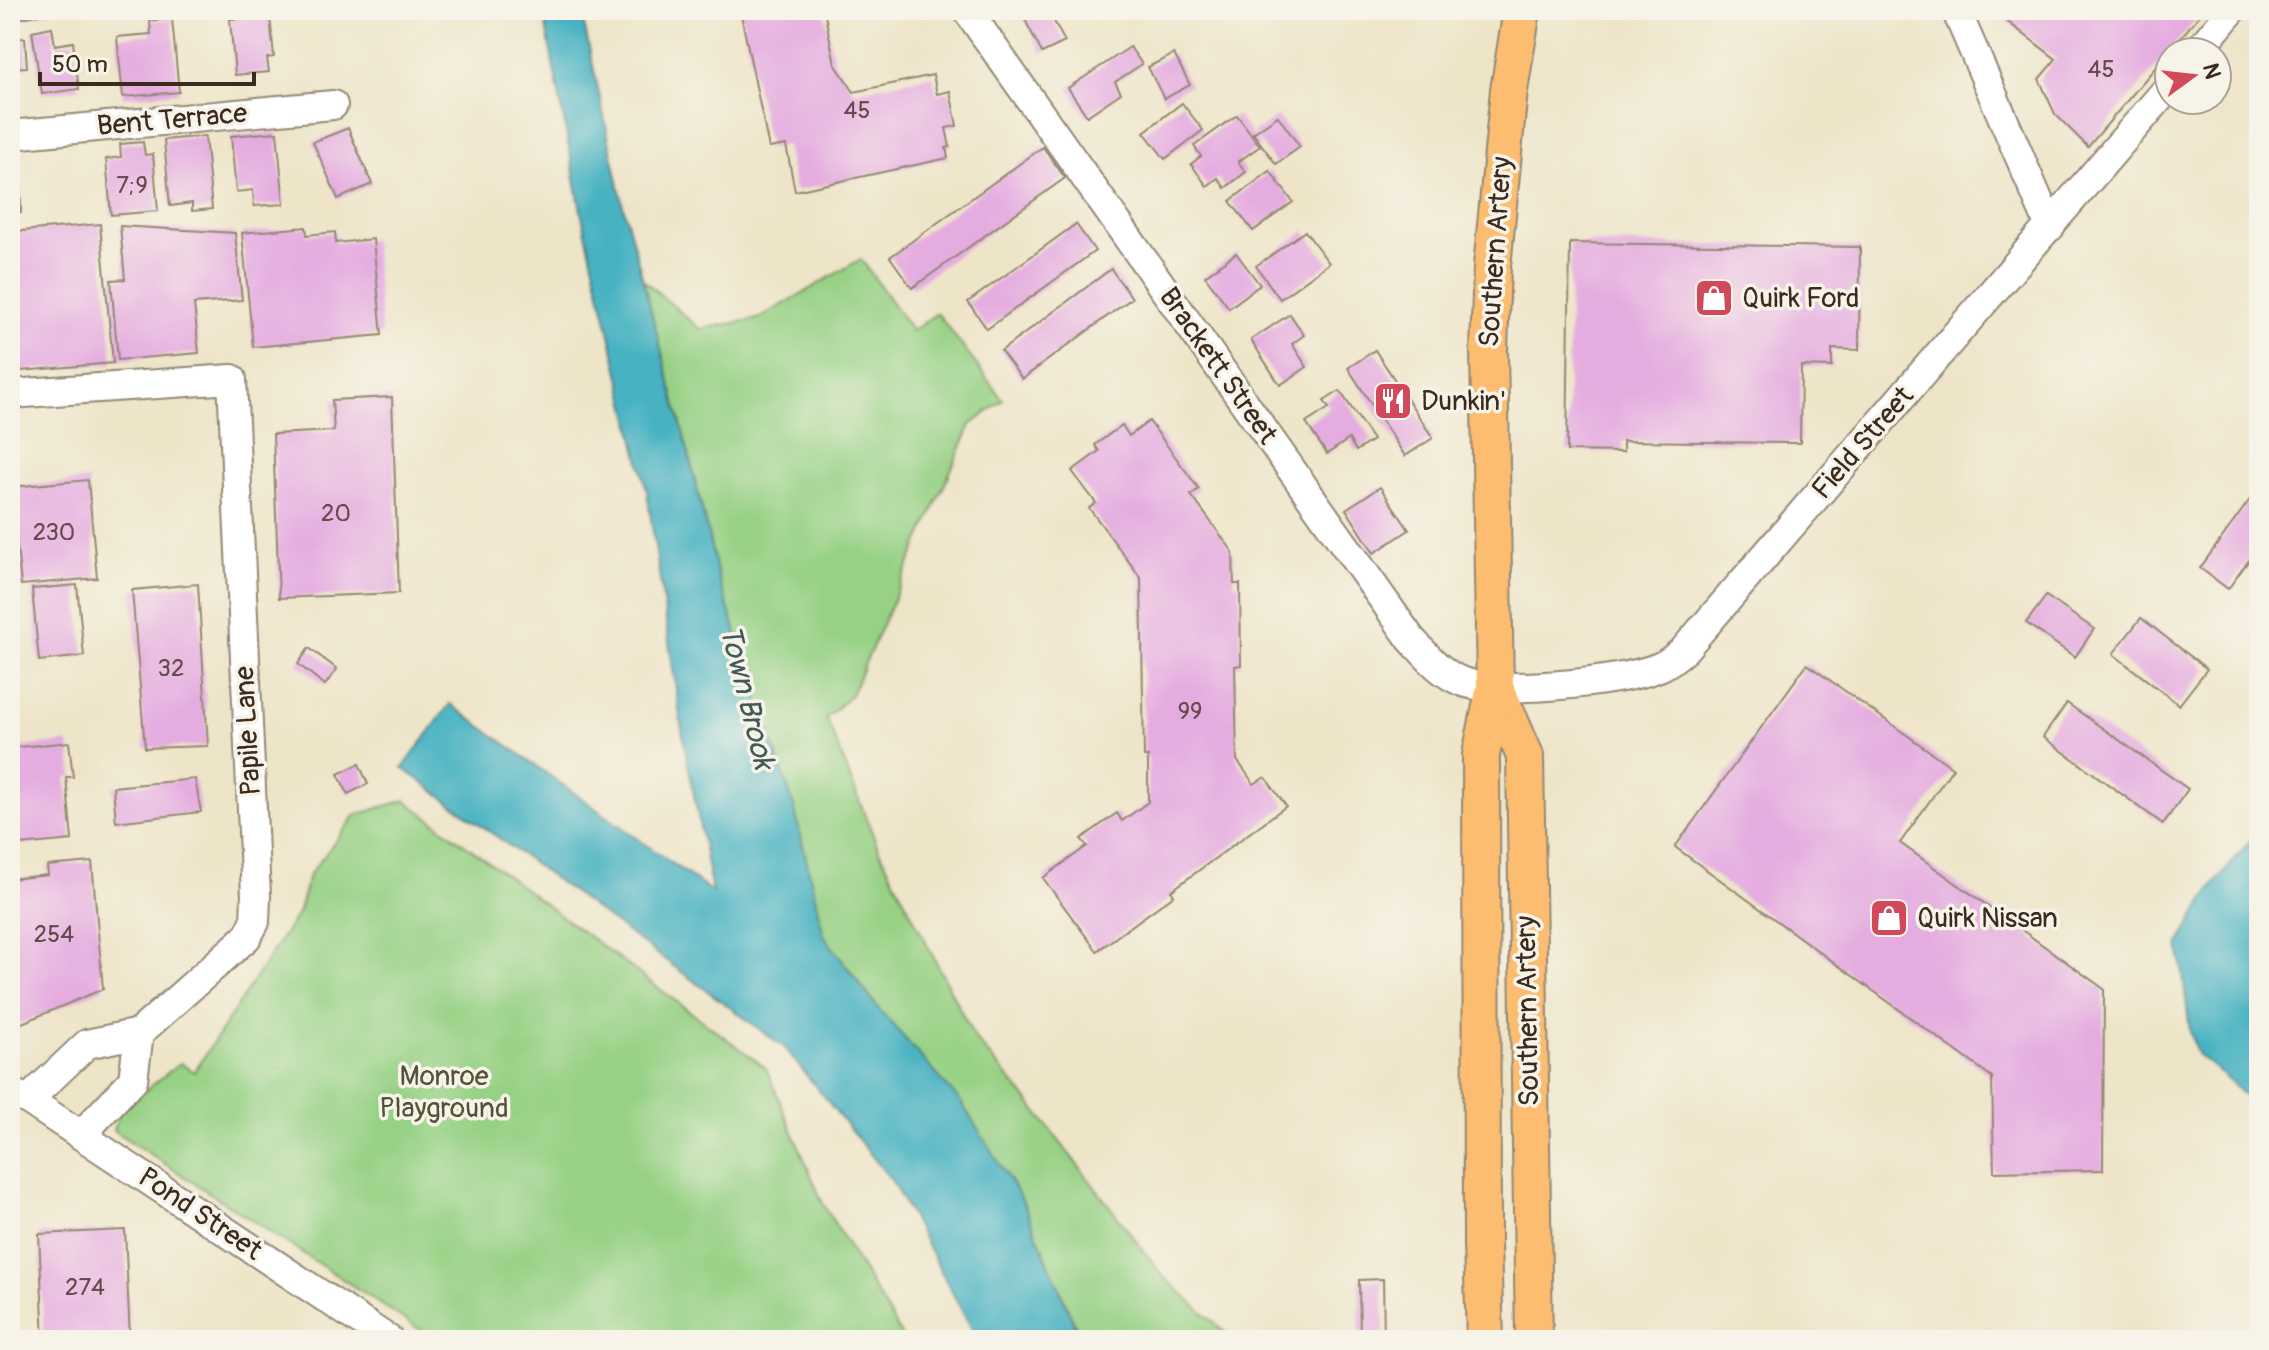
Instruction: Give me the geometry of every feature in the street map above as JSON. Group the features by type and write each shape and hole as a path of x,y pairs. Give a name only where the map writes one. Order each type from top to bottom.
{"main road":[{"name":"Southern Artery","path":"1485,1340 1481,755 1495,687 1489,350 1492,267 1504,134 1522,10"},
{"name":"Southern Artery","path":"1495,687 1525,756 1534,1340"}],"street":[{"name":"Brackett Street","path":"967,10 1411,639 1435,666 1462,682 1495,687"},
{"path":"1956,10 2050,227"},
{"path":"2210,36 2232,10"},
{"name":"Bent Terrace","path":"10,135 333,105"},
{"name":"Field Street","path":"1495,687 1597,682 1630,677 1662,666 1684,650 2153,106"},
{"name":"Papile Lane","path":"10,394 232,379 256,896 255,922 247,937 139,1033 87,1044 19,1096"},
{"path":"81,1135 133,1080 139,1033"},
{"name":"Pond Street","path":"19,1096 389,1340"}],"green space":[{"path":"861,259 912,331 937,313 1003,400 971,425 851,695 826,718 879,850 975,1039 1026,1098 1164,1277 1233,1340 1081,1340 1022,1200 824,936 794,807 719,580 642,279 700,329 758,319"},
{"name":"Monroe Playground","path":"405,800 766,1068 823,1204 904,1340 436,1340 113,1130 120,1111 180,1063 194,1072 299,911 309,875 356,815"}],"water":[{"name":"Town Brook","path":"543,10 581,10 623,205 719,580 794,807 824,936 877,1007 961,1102 1022,1200 1081,1340 978,1340 892,1181 784,1047 403,768 450,704 712,892 682,730 647,492 582,216"},
{"path":"2259,829 2259,1113 2231,1082 2197,1054 2190,1031 2179,944 2210,890"}],"building":[{"path":"10,10 53,10 53,11 10,21"},
{"path":"740,10 824,10 835,64 854,92 933,75 937,94 950,91 957,126 946,128 950,147 946,148 948,158 795,191 786,145 769,148"},
{"path":"1020,10 1048,10 1065,42 1042,53"},
{"path":"2012,10 2204,10 2182,36 2153,36 2153,70 2088,147 2055,114 2039,79 2056,59 2004,19"},
{"path":"270,16 274,57 267,58 269,72 235,75 230,19"},
{"path":"172,19 179,92 123,97 117,37 151,34 150,21"},
{"path":"52,27 55,45 73,42 79,89 42,94 32,31"},
{"path":"25,38 27,67 10,68 10,39"},
{"path":"1130,47 1142,64 1115,82 1121,93 1087,116 1068,88"},
{"path":"1174,54 1190,85 1164,99 1148,67"},
{"path":"1182,103 1203,130 1165,159 1144,132"},
{"path":"1237,115 1260,146 1238,162 1246,172 1225,188 1218,178 1207,186 1191,164 1201,156 1194,146"},
{"path":"1278,116 1300,147 1276,164 1253,133"},
{"path":"348,128 372,184 338,199 313,142"},
{"path":"277,132 284,204 254,206 253,190 236,192 231,136"},
{"path":"205,136 212,209 192,211 192,203 170,206 164,140"},
{"path":"143,142 145,155 153,154 158,211 111,215 106,159 121,157 120,144"},
{"path":"1043,147 1065,178 912,288 890,257"},
{"path":"20,164 21,213 10,213 10,165"},
{"path":"1270,171 1293,202 1253,231 1230,201"},
{"path":"100,224 113,363 21,371 20,364 10,365 10,293 15,293 10,232"},
{"path":"1076,224 1095,251 987,329 968,302"},
{"path":"120,226 235,233 242,300 194,304 199,353 118,360 111,280 125,279"},
{"path":"306,227 307,235 335,232 336,243 373,239 382,335 253,347 242,233"},
{"path":"1305,231 1329,263 1280,299 1256,266"},
{"name":"Quirk Ford","path":"1570,243 1860,247 1859,350 1832,349 1832,367 1801,366 1800,443 1623,441 1623,452 1567,451"},
{"path":"1236,253 1260,285 1229,308 1205,276"},
{"path":"1111,269 1132,298 1022,379 1001,351"},
{"path":"1290,314 1304,335 1292,344 1307,367 1280,385 1251,340"},
{"path":"1375,350 1433,438 1405,456 1348,368"},
{"path":"1340,391 1373,440 1356,451 1349,439 1327,454 1306,423 1329,408 1324,401"},
{"path":"392,397 399,593 279,598 273,434 334,431 332,400"},
{"path":"1149,421 1199,489 1191,495 1233,552 1234,584 1240,584 1241,665 1235,666 1237,760 1254,784 1265,777 1286,806 1171,891 1174,895 1097,951 1043,878 1087,846 1081,839 1117,813 1122,821 1148,802 1148,757 1144,757 1141,578 1089,508 1096,503 1072,471 1099,451 1095,445 1122,425 1129,436"},
{"path":"88,480 97,578 21,585 11,487"},
{"path":"1380,487 1409,530 1374,553 1346,509"},
{"path":"2259,487 2259,546 2228,589 2200,568"},
{"path":"198,584 208,746 145,748 132,590"},
{"path":"77,585 84,656 39,661 32,589"},
{"path":"2046,596 2094,629 2075,657 2026,623"},
{"path":"2141,618 2207,669 2179,705 2113,654"},
{"path":"309,648 337,669 325,685 298,664"},
{"name":"Quirk Nissan","path":"1807,664 1953,768 1900,843 2104,989 2103,1170 1994,1172 1992,1077 1675,847"},
{"path":"2067,703 2188,789 2163,824 2043,737"},
{"path":"69,742 73,777 66,777 72,840 10,846 10,748"},
{"path":"359,764 368,784 348,794 338,774"},
{"path":"195,779 201,812 116,822 113,787"},
{"path":"92,862 103,989 10,1028 10,879 48,875 47,866"},
{"path":"125,1230 130,1340 44,1340 39,1234"},
{"path":"1383,1279 1384,1340 1360,1340 1359,1280"}],"place":[{"name":"Quirk Ford","path":"1714,298"},
{"name":"Dunkin'","path":"1393,401"},
{"name":"Quirk Nissan","path":"1889,918"}]}
